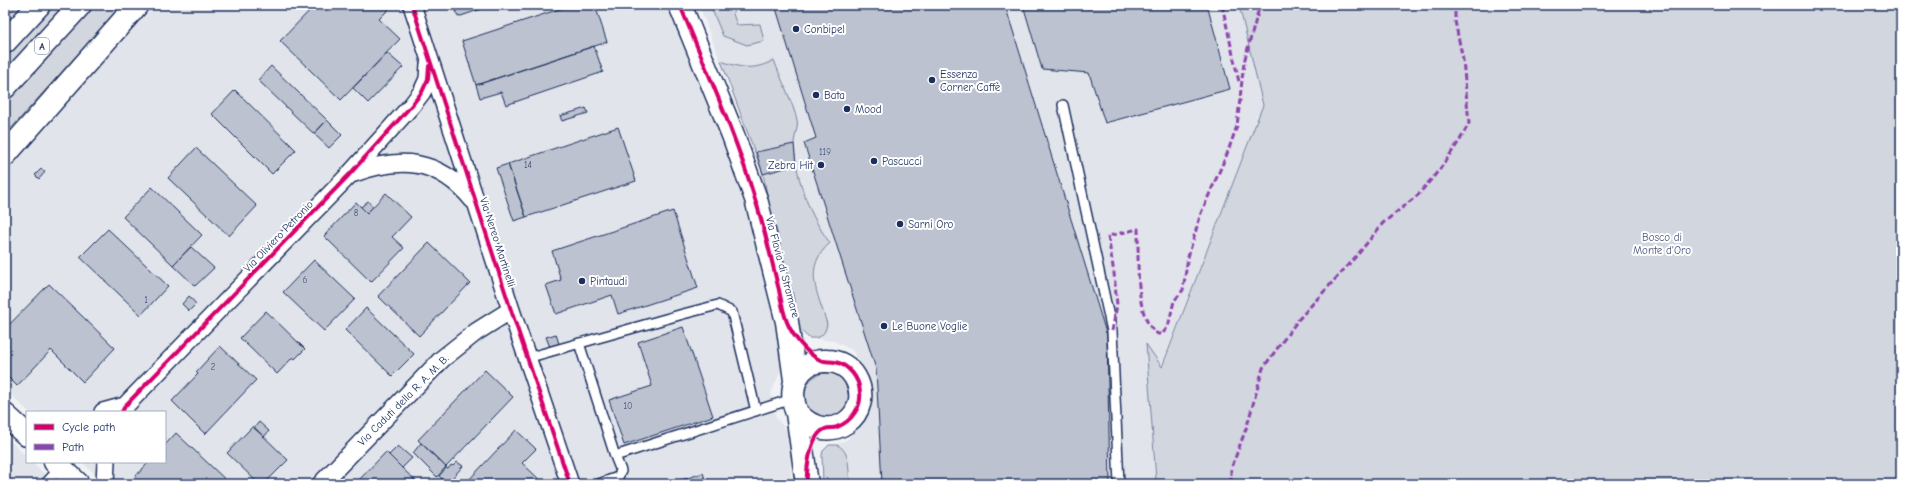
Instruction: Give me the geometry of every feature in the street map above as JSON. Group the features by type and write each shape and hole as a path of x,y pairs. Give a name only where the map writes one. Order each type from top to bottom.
{"main road":[{"path":"5,42 39,5"},
{"name":"A","path":"5,87 80,5"},
{"path":"5,155 137,5"},
{"name":"Via Flavia di Stramare","path":"680,5 733,135 756,199 787,322 795,397 807,480"},
{"name":"Via Flavia di Stramare","path":"787,322 804,346 821,361"},
{"path":"821,361 837,362 845,366 858,382 860,393 859,404 854,414 846,422 836,428 825,429 814,427 804,421 795,397 801,371 810,364 821,361"},
{"name":"Via Flavia di Stramare","path":"807,480 812,447 825,429"},
{"path":"63,463 78,484"}],"street":[{"name":"Via Nereo Martinelli","path":"412,5 511,310 570,484"},
{"name":"Via Oliviero Petronio","path":"110,411 123,409 349,175 422,92 428,79 430,62"},
{"name":"Via Oliviero Petronio","path":"349,175 371,167 392,163 420,164 444,173 462,186 477,204"},
{"name":"Via Caduti della R. A. M. B.","path":"321,484 442,359 476,332 511,310"},
{"path":"105,484 106,463"}],"lane":[{"path":"1063,105 1112,331 1119,484"},
{"path":"527,358 718,305 732,312 756,411"},
{"path":"579,343 621,471 618,477 598,484"},
{"path":"615,456 795,397"},
{"path":"45,484 63,463"}],"shaded area":[{"path":"155,5 669,5 726,138 746,201 780,345 782,368 771,393 776,418 788,432 792,484 105,484 83,463 166,463 166,411 28,411 5,389 5,171"},
{"path":"699,5 1239,5 1263,105 1161,367 1146,345 1156,480 1155,484 823,484 823,451 829,445 837,445 848,439 866,418 869,401 867,382 863,367 852,350 834,341 809,338 800,330 773,224 763,174"},
{"path":"5,436 26,456 26,463 33,463 55,484 5,484"}],"green space":[{"path":"17,5 122,5 5,135 5,18"},
{"path":"710,5 734,5 733,14 737,25 760,24 764,41 747,45 723,36"},
{"name":"Bosco di Monte d'Oro","path":"1239,5 1901,5 1901,484 1155,484 1156,480 1146,344 1162,367 1263,105"},
{"path":"774,60 793,106 797,120 794,147 801,185 816,221 830,243 821,252 816,262 814,271 817,291 827,324 823,334 816,338 809,338 800,330 773,224 763,174 721,61 741,67 754,67"},
{"path":"827,373 840,377 846,383 850,396 846,409 840,415 827,419 814,415 808,409 804,396 808,383 814,377"},
{"path":"829,445 837,445 845,452 848,462 850,484 823,484 822,455 823,451"}],"building":[{"path":"315,5 385,5 389,9 379,19 400,39 341,100 280,41"},
{"path":"454,5 493,5 458,17"},
{"path":"572,5 595,5 607,42 476,85 462,41"},
{"path":"775,5 1005,5 1107,336 1110,484 882,484 876,369 804,143 816,138"},
{"path":"1023,5 1207,5 1230,89 1105,123 1089,73 1042,69"},
{"path":"594,46 603,72 506,105 501,92 480,98 476,85"},
{"path":"387,53 403,67 368,103 353,88"},
{"path":"271,66 327,120 314,134 258,80"},
{"path":"235,90 296,150 272,174 212,114"},
{"path":"586,108 588,113 562,121 560,116"},
{"path":"327,120 342,135 329,148 314,134"},
{"path":"618,127 636,181 526,217 508,164"},
{"path":"794,144 796,165 763,174 756,152"},
{"path":"196,148 257,206 229,236 168,178"},
{"path":"508,164 526,217 514,221 496,168"},
{"path":"41,169 45,172 39,179 35,175"},
{"path":"152,187 202,235 173,265 123,217"},
{"path":"386,193 411,217 392,237 404,248 371,282 324,236 356,202 367,213"},
{"path":"368,201 373,207 367,213 361,207"},
{"path":"673,211 698,288 618,314 612,295 556,314 546,285 561,280 552,251"},
{"path":"108,229 168,286 141,315 80,257"},
{"path":"429,243 470,283 419,336 378,296"},
{"path":"191,247 214,268 195,286 173,265"},
{"path":"314,260 355,299 324,331 283,292"},
{"path":"49,284 115,348 83,382 51,350 17,386 5,374 5,329"},
{"path":"189,296 196,304 189,311 182,304"},
{"path":"366,308 414,354 392,376 345,330"},
{"path":"266,311 305,349 295,359 293,357 277,374 240,338"},
{"path":"683,327 713,416 624,445 609,400 652,386 638,342"},
{"path":"556,334 559,344 550,347 546,337"},
{"path":"220,346 256,380 205,434 172,401 198,374 196,372"},
{"path":"485,370 513,397 446,467 418,440"},
{"path":"259,422 269,431 264,437 254,428"},
{"path":"253,426 288,460 264,484 259,484 227,453"},
{"path":"516,430 536,449 522,463 542,482 539,484 465,484"},
{"path":"176,433 230,484 136,484 132,480 148,463 166,463 166,444"},
{"path":"421,443 446,467 437,477 413,453"},
{"path":"398,446 412,458 402,468 389,455"},
{"path":"386,452 402,468 419,484 356,483"},
{"path":"457,462 463,466 447,484 439,476 446,468 448,469 451,465 453,466"},
{"path":"703,473 707,484 669,484"}],"marked path":[{"path":"1222,5 1239,82"},
{"path":"1112,331 1117,305 1108,236 1138,229 1139,286 1144,315 1150,326 1158,334 1162,334 1168,327 1174,301 1183,290 1188,257 1201,213 1227,154 1237,126 1244,62 1260,5"},
{"path":"1231,484 1231,469 1247,426 1263,368 1298,320 1359,253 1383,223 1418,195 1440,169 1460,140 1469,123 1463,60 1455,21 1455,5"}],"cycle path":[{"path":"412,5 511,310 570,484"},
{"path":"680,5 720,101 747,174 762,222 783,310 789,327 800,344 815,357 822,361 835,362 845,366 849,369 858,382 860,398 857,408 851,418 836,428 825,429 820,433 812,445 808,462 807,484"},
{"path":"122,411 125,406 349,175 412,105 422,92 428,79 429,66"}],"place":[{"name":"Conbipel","path":"796,29"},
{"name":"Essenza Corner Caffè","path":"932,80"},
{"name":"Bata","path":"816,95"},
{"name":"Mood","path":"847,109"},
{"name":"Pascucci","path":"874,161"},
{"name":"Zebra Hit","path":"821,165"},
{"name":"Sarni Oro","path":"900,224"},
{"name":"Pintaudi","path":"582,281"},
{"name":"Le Buone Voglie","path":"884,326"}]}
